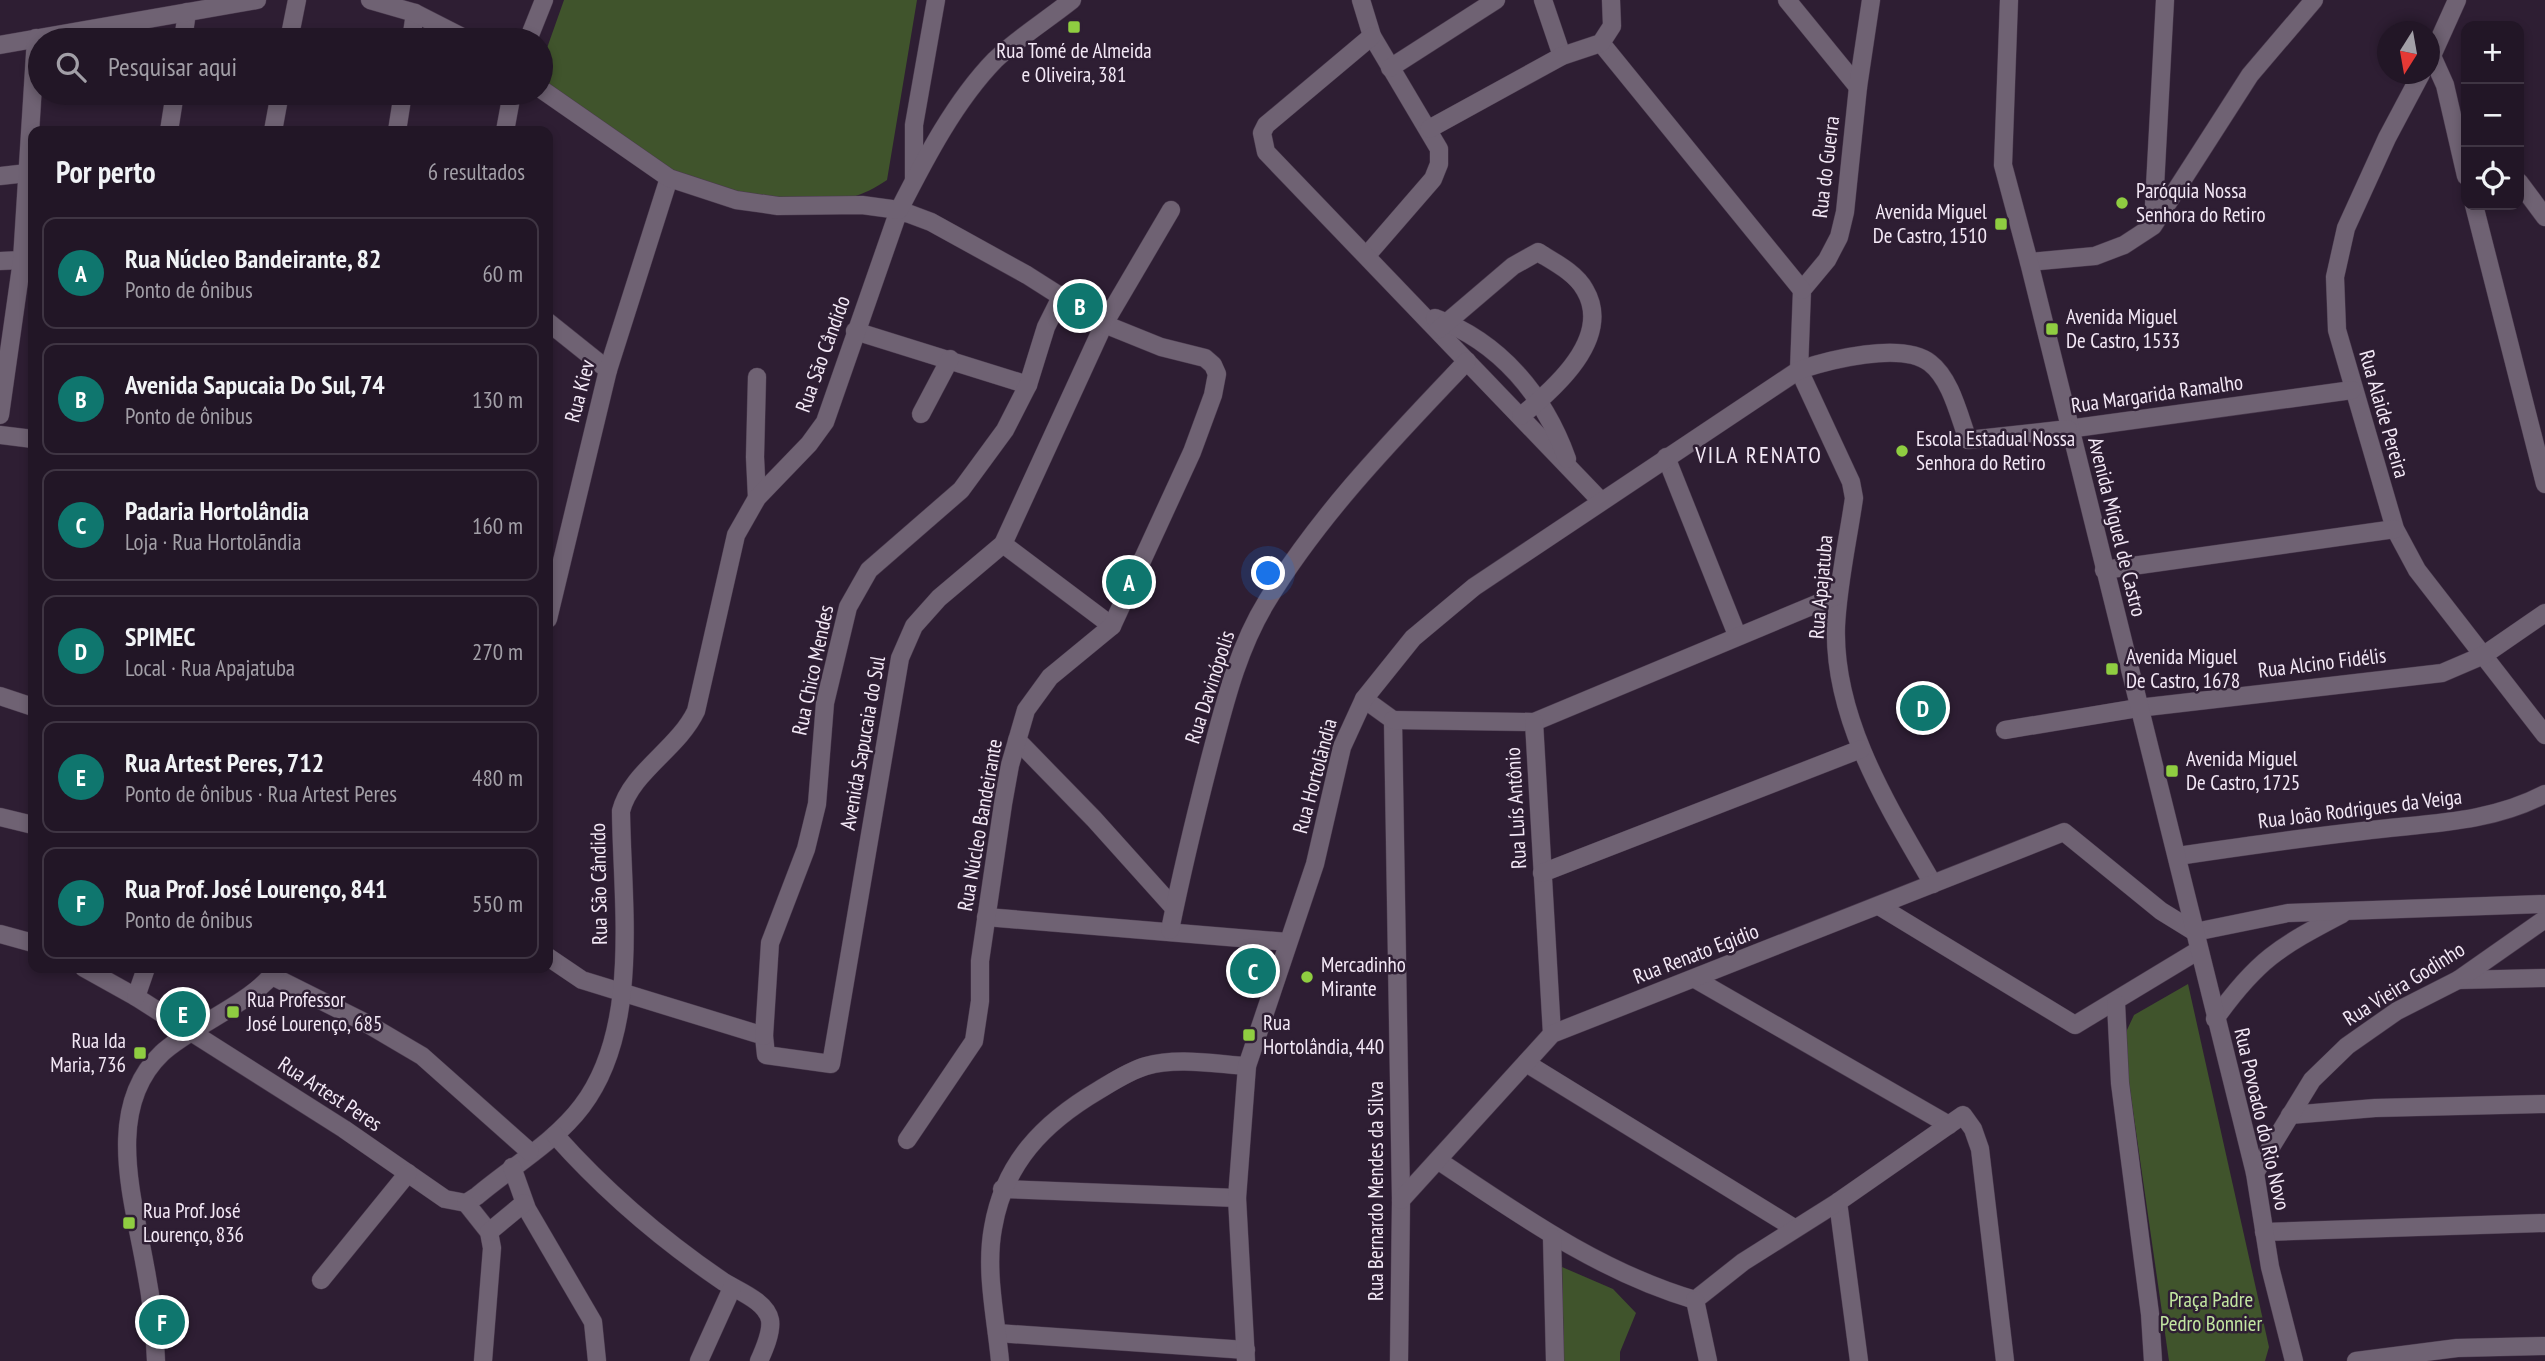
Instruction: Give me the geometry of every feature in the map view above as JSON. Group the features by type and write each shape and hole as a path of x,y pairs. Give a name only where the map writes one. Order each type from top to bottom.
{"street":[{"path":"94,28 257,0"},
{"path":"291,28 297,0"},
{"path":"370,0 415,13 444,28"},
{"path":"533,28 544,0"},
{"path":"915,179 914,125 936,0"},
{"name":"Rua São Cândido","path":"512,1167 555,1135 581,1108 600,1080 610,1057 623,993 621,811 631,787 688,729 696,711 736,535 757,498 809,444 825,422 834,403 855,331 899,210 915,179 975,84 996,59 1072,0"},
{"path":"1362,0 1372,36 1429,129 1438,149 1439,164 1433,179 1368,254"},
{"path":"1390,68 1496,0"},
{"path":"1543,0 1562,56"},
{"path":"1429,129 1562,56 1601,43 1612,26 1611,0"},
{"path":"1787,0 1858,87"},
{"name":"Rua do Guerra","path":"1802,290 1827,260 1839,237 1845,212 1858,87 1871,0"},
{"name":"Avenida Miguel de Castro","path":"2009,0 2003,165 2138,708 2178,856 2216,1019"},
{"path":"2153,226 2165,0"},
{"path":"2440,38 2457,0"},
{"path":"2029,262 2095,256 2124,245 2153,226 2250,75 2309,2"},
{"path":"185,28 187,12"},
{"path":"413,28 415,13"},
{"path":"1372,36 1266,125 1262,133 1266,152 1368,254 1420,313 1498,355 1540,401 1557,432 1569,465"},
{"path":"0,45 28,40"},
{"path":"1601,43 1802,290 1799,370"},
{"path":"2440,75 2461,106"},
{"name":"Rua Alaide Pereira","path":"2416,84 2366,181 2346,228 2335,277 2337,330 2352,390 2395,529 2417,570 2545,735"},
{"path":"2445,85 2461,154"},
{"name":"Rua Núcleo Bandeirante","path":"553,97 668,178 736,200 778,206 862,205 899,210 931,222 1062,295 1104,324 1161,347 1205,358 1213,365 1217,374 1213,395 1192,452 1112,626 1066,662 1038,690 1026,710 1006,791 986,917 974,1041 907,1140"},
{"path":"30,126 32,105"},
{"path":"170,126 173,105"},
{"path":"274,126 278,105"},
{"path":"398,126 401,105"},
{"path":"506,126 510,105"},
{"path":"0,415 22,260 28,158"},
{"path":"0,176 27,173"},
{"name":"Rua Kiev","path":"553,598 608,370 668,178"},
{"path":"2524,189 2545,217"},
{"name":"Avenida Sapucaia do Sul","path":"764,1036 766,1055 831,1064 900,658 914,626 939,598 1003,544 1104,324 1171,210"},
{"path":"2475,210 2545,484"},
{"path":"1441,326 1513,266 1538,252 1562,266 1586,290 1591,315 1586,347 1567,374 1521,416"},
{"path":"0,261 22,260"},
{"name":"Rua Chico Mendes","path":"764,1036 770,943 812,827 817,804 825,703 848,607 869,570 961,490 1004,430 1028,385 1046,327 1062,295"},
{"path":"553,326 608,370"},
{"path":"1441,326 1467,361 1600,500"},
{"path":"855,331 1028,385"},
{"name":"Rua Hortolãndia","path":"1246,1355 1237,1198 1247,1066 1315,864 1342,747 1364,699 1413,638 1451,604 1600,500 1799,370 1827,360 1856,355 1917,356 1930,362 1938,372 1968,440"},
{"path":"921,414 950,359"},
{"name":"Rua Davinópolis","path":"1170,930 1223,710 1241,652 1266,601 1371,463 1467,361"},
{"name":"Rua Apajatuba","path":"1799,370 1852,482 1853,498 1838,595 1837,651 1861,749 1875,783 1933,884"},
{"path":"757,377 757,498"},
{"name":"Rua Margarida Ramalho","path":"1968,440 2352,390"},
{"path":"0,435 28,438"},
{"path":"1666,457 1737,635"},
{"path":"2105,570 2395,529"},
{"path":"1003,544 1112,626"},
{"path":"1534,722 1838,595"},
{"name":"Rua Alcino Fidélis","path":"2005,730 2138,708 2442,673 2484,656 2545,612"},
{"path":"0,696 28,704"},
{"path":"1364,699 1393,720"},
{"name":"Rua Luís Antônio","path":"1393,720 1534,722 1552,1034"},
{"name":"Rua Bernardo Mendes da Silva","path":"1393,720 1401,1200 1399,1361"},
{"path":"1017,740 1094,818 1174,908"},
{"path":"1542,873 1861,749"},
{"name":"Rua João Rodrigues da Veiga","path":"2178,856 2363,831 2464,821 2512,808 2545,794"},
{"path":"0,817 28,824"},
{"name":"Rua Renato Egidio","path":"1401,1200 1552,1034 2064,832 2197,941"},
{"name":"Rua Povoado do Rio Novo","path":"2197,941 2288,913 2545,904"},
{"path":"1880,906 2075,1025 2116,1003 2197,941"},
{"name":"Rua Povoado do Rio Novo","path":"2292,1358 2264,1232 2255,1173 2216,1019 2244,980 2270,954 2346,913"},
{"path":"986,917 1170,930 1288,942"},
{"name":"Rua Vieira Godinho","path":"2255,1173 2312,1080 2347,1046 2397,1011 2458,980 2545,919"},
{"path":"0,934 28,942"},
{"path":"553,960 582,980 764,1036"},
{"name":"Rua Artest Peres","path":"93,973 136,997 446,1199 466,1203"},
{"path":"136,997 144,973"},
{"path":"156,1361 146,1269 130,1188 126,1150 138,1085 163,1052 273,973"},
{"path":"276,973 422,1056 530,1152"},
{"path":"2458,980 2545,978"},
{"path":"1695,979 1973,1129 1980,1149 2005,1361"},
{"path":"2116,1003 2120,1083 2150,1314 2153,1361"},
{"path":"1000,1361 990,1264 992,1230 1002,1189 1016,1162 1032,1140 1067,1109 1123,1076 1148,1066 1183,1063 1247,1066"},
{"path":"1526,1063 1794,1228"},
{"path":"2290,1115 2375,1108 2545,1104"},
{"path":"1695,1300 1794,1228 1838,1202 1956,1120"},
{"path":"555,1135 623,1201 732,1288 761,1304 770,1320 767,1340 759,1361"},
{"path":"1439,1161 1552,1237 1638,1280 1695,1300"},
{"path":"483,1361 493,1269 489,1232 466,1203 512,1167 524,1203 593,1322 597,1361"},
{"path":"321,1280 408,1173"},
{"path":"1002,1189 1237,1198"},
{"path":"1838,1202 1859,1361"},
{"path":"489,1232 524,1203"},
{"path":"2264,1232 2545,1223"},
{"path":"1552,1237 1555,1361"},
{"path":"699,1361 732,1288"},
{"path":"1695,1300 1709,1361"},
{"path":"998,1333 1246,1355"},
{"path":"2356,1361 2457,1348 2545,1346"}],"green space":[{"path":"564,0 917,0 887,180 854,197 822,201 746,196 716,190 694,181 649,156 553,87 553,31"},
{"name":"Praça Padre Pedro Bonnier","path":"2188,984 2269,1347 2265,1361 2169,1361 2127,1069 2127,1030 2134,1015"},
{"path":"1562,1267 1613,1289 1636,1313 1620,1352 1620,1361 1564,1361"}],"place":[{"name":"Rua Tomé de Almeida e Oliveira, 381","path":"1074,27"},
{"name":"Paróquia Nossa Senhora do Retiro","path":"2122,203"},
{"name":"Avenida Miguel De Castro, 1510","path":"2001,224"},
{"name":"Avenida Sapucaia Do Sul, 74","path":"1080,306"},
{"name":"Avenida Miguel De Castro, 1533","path":"2052,329"},
{"name":"Escola Estadual Nossa Senhora do Retiro","path":"1902,451"},
{"name":"Rua Núcleo Bandeirante, 82","path":"1129,582"},
{"name":"Avenida Miguel De Castro, 1678","path":"2112,669"},
{"name":"SPIMEC","path":"1923,708"},
{"name":"Avenida Miguel De Castro, 1725","path":"2172,771"},
{"name":"Padaria Hortolândia","path":"1253,971"},
{"name":"Mercadinho Mirante","path":"1307,977"},
{"name":"Rua Professor José Lourenço, 685","path":"233,1012"},
{"name":"Rua Artest Peres, 712","path":"183,1014"},
{"name":"Rua Hortolândia, 440","path":"1249,1035"},
{"name":"Rua Ida Maria, 736","path":"140,1053"},
{"name":"Rua Prof. José Lourenço, 836","path":"129,1223"},
{"name":"Rua Prof. José Lourenço, 841","path":"162,1322"}],"district":[{"name":"VILA RENATO","path":"1759,455"}]}
